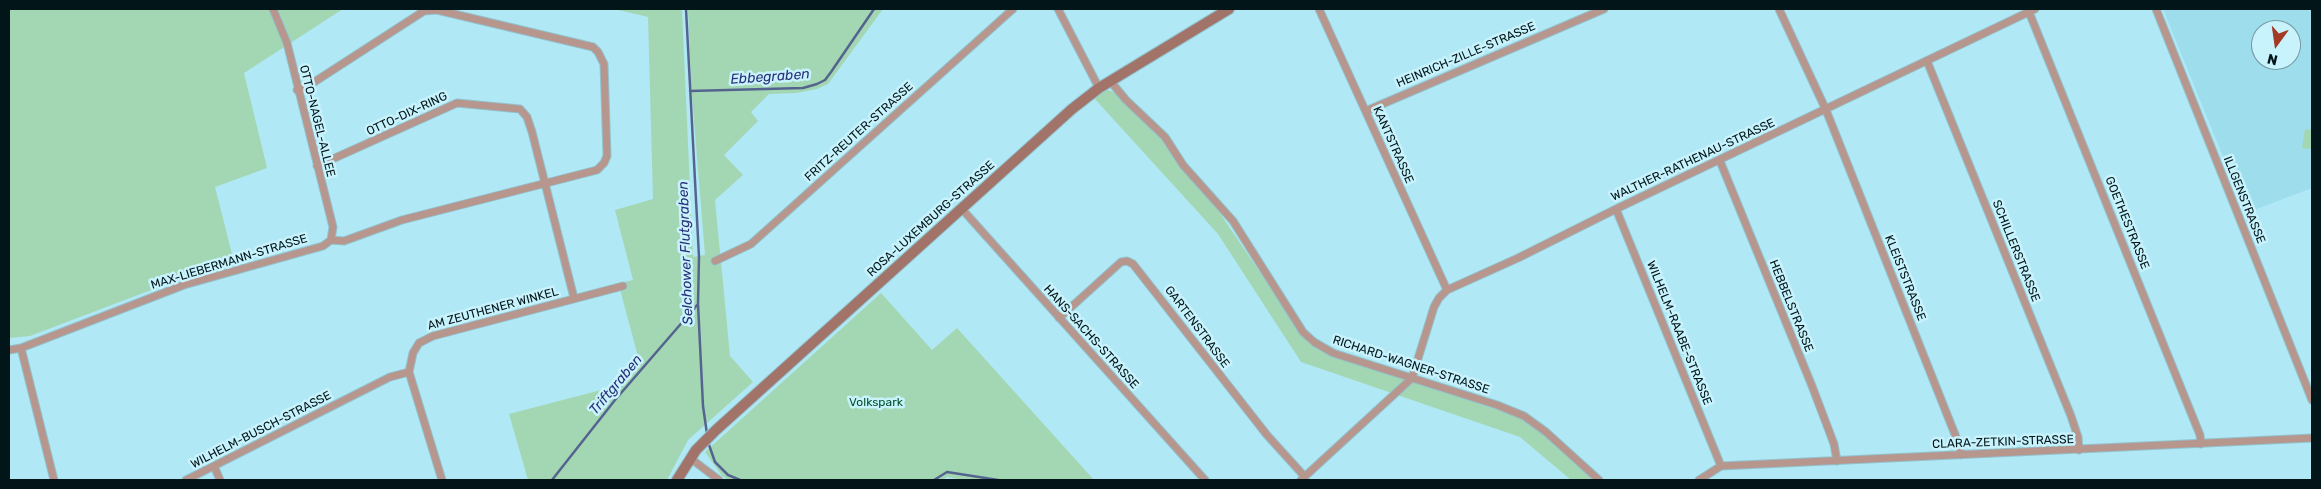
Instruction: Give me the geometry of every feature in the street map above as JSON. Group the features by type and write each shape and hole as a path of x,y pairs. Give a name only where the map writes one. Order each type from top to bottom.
{"street":[{"name":"OTTO-NAGEL-ALLEE","path":"273,9 287,43 333,227 332,240"},
{"name":"MAX-LIEBERMANN-STRASSE","path":"9,350 21,348 184,285 323,246 332,240 344,241 352,239 402,220 597,170 606,160 608,152 604,64 603,58 593,48 430,9 298,90"},
{"name":"FRITZ-REUTER-STRASSE","path":"714,261 751,244 1013,9"},
{"path":"1058,9 1099,88"},
{"name":"ROSA-LUXEMBURG-STRASSE","path":"677,480 690,458 716,430 1072,109 1099,88 1228,9"},
{"name":"KANTSTRASSE","path":"1319,9 1447,290"},
{"name":"HEINRICH-ZILLE-STRASSE","path":"1366,111 1604,9"},
{"path":"1779,9 1826,110"},
{"name":"ILLGENSTRASSE","path":"2156,9 2312,400"},
{"name":"WALTHER-RATHENAU-STRASSE","path":"1447,290 1518,258 1616,209 1927,62 2032,10"},
{"name":"GOETHESTRASSE","path":"2032,10 2200,435 2201,444"},
{"name":"SCHILLERSTRASSE","path":"1927,62 2071,416 2078,437 2079,450"},
{"name":"RICHARD-WAGNER-STRASSE","path":"1111,82 1126,100 1165,136 1183,165 1233,221 1310,340 1333,353 1524,416 1546,432 1599,480"},
{"name":"OTTO-DIX-RING","path":"317,166 452,105 464,102 520,108 527,117 545,183"},
{"name":"KLEISTSTRASSE","path":"1826,110 1960,447 1961,454"},
{"name":"HEBBELSTRASSE","path":"1720,161 1812,386 1834,444 1837,461"},
{"name":"AM ZEUTHENER WINKEL","path":"545,183 574,298"},
{"name":"HANS-SACHS-STRASSE","path":"961,208 1204,480"},
{"name":"WILHELM-RAABE-STRASSE","path":"1616,209 1721,466"},
{"name":"GARTENSTRASSE","path":"1059,318 1121,262 1127,261 1133,264 1303,478"},
{"name":"AM ZEUTHENER WINKEL","path":"410,372 413,352 425,340 623,286"},
{"path":"1303,478 1412,378 1434,307 1447,290"},
{"path":"21,348 54,480"},
{"path":"410,372 442,480"},
{"name":"WILHELM-BUSCH-STRASSE","path":"186,480 390,377 410,372"},
{"name":"CLARA-ZETKIN-STRASSE","path":"1721,466 2312,438"},
{"path":"690,458 719,480"},
{"path":"214,466 220,480"},
{"path":"1699,480 1721,466"}],"shaded area":[{"path":"2163,9 2312,9 2312,188 2246,213"}],"green space":[{"path":"9,9 343,9 244,73 267,168 215,187 234,262 180,279 30,336 9,338"},
{"path":"614,9 682,9 693,257 705,255 691,84 688,9 883,9 828,84 817,89 796,93 769,94 751,112 758,121 724,155 743,175 715,200 730,356 753,382 688,440 667,480 528,480 509,414 624,384 640,364 621,293 620,283 633,280 615,210 653,199 648,17"},
{"path":"1107,90 1114,92 1155,131 1215,206 1308,343 1335,357 1505,412 1521,419 1539,431 1594,480 1571,480 1520,437 1301,362 1218,234 1093,97"},
{"path":"2305,129 2312,130 2312,149 2302,148"},
{"name":"Volkspark","path":"881,293 932,350 957,328 1094,480 963,480 947,477 942,480 728,480 722,476 705,452"}],"waterway":[{"name":"Selchower Flutgraben","path":"686,9 699,257 698,304 703,406 707,434"},
{"name":"Ebbegraben","path":"690,91 803,88 817,84 825,80 874,9"},
{"name":"Triftgraben","path":"552,480 615,400 698,304"},
{"name":"Selchower Flutgraben","path":"708,442 715,462 728,475 740,480"},
{"name":"Selchower Flutgraben","path":"934,480 947,472 998,480"}]}
